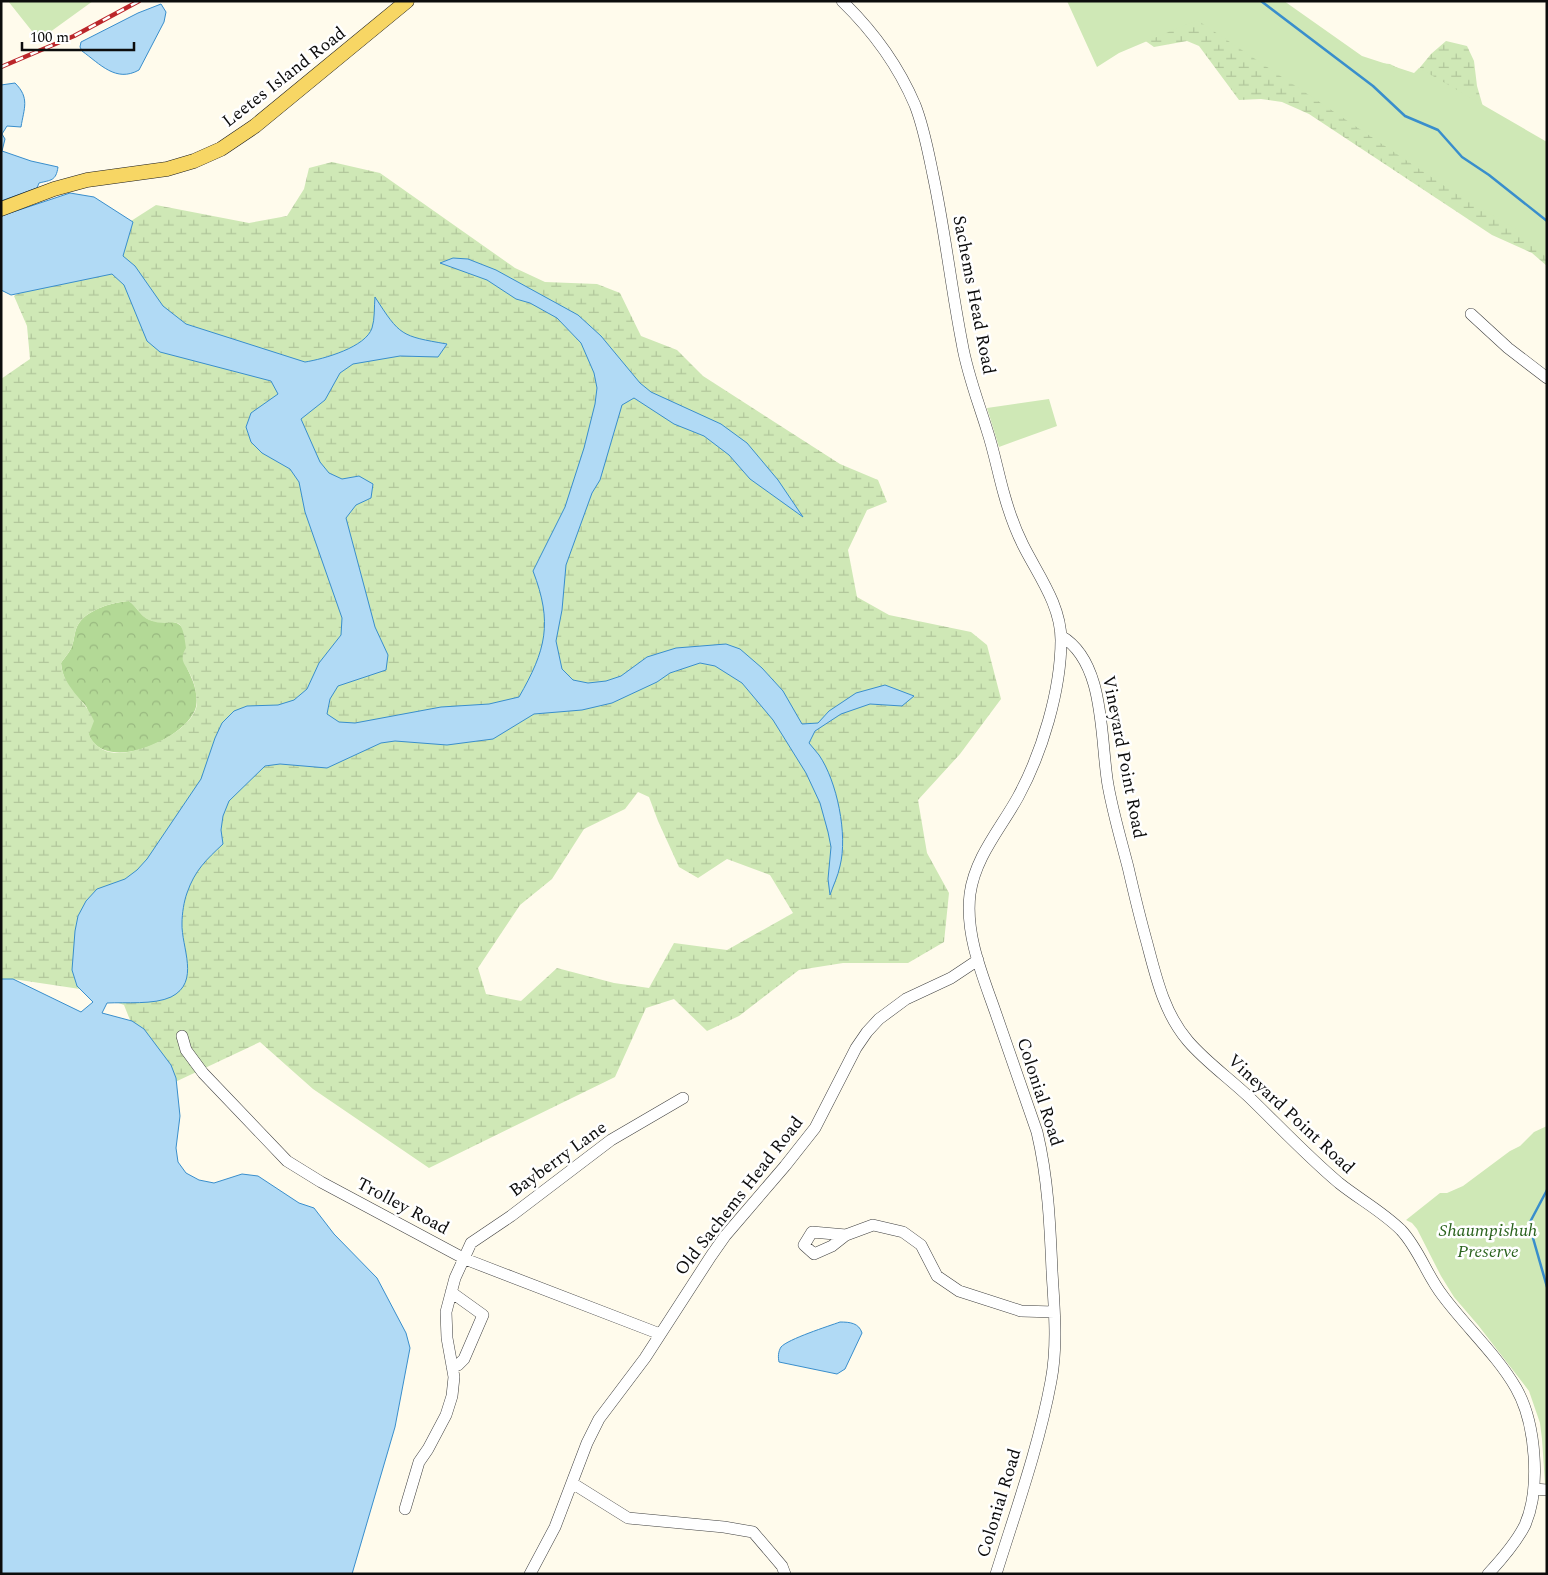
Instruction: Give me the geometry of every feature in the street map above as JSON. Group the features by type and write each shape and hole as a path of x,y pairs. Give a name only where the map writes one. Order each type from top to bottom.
{"main road":[{"name":"Leetes Island Road","path":"1,208 87,180 167,169 205,156 221,148 255,126 407,1"}],"street":[{"name":"Sachems Head Road","path":"842,1 860,18 882,45 908,90 921,122 940,208 966,365 993,448 1011,518 1057,612 1061,636"},
{"path":"1471,314 1508,348 1547,378"},
{"name":"Colonial Road","path":"996,1574 1044,1413 1055,1350 1054,1312 1048,1195 1042,1154 1037,1132 972,939 969,913 970,891 973,878 988,845 1019,794 1036,756 1050,714 1056,683 1061,636"},
{"name":"Vineyard Point Road","path":"1061,636 1070,641 1087,664 1101,726 1111,803 1152,966 1164,1000 1180,1032 1201,1055 1247,1096 1327,1173 1390,1221 1406,1237 1440,1292 1516,1387 1526,1408 1532,1445 1534,1489 1529,1514 1519,1535 1488,1574"},
{"name":"Old Sachems Head Road","path":"530,1574 555,1527 587,1442 599,1418 637,1369 716,1249 815,1128 856,1048 867,1032 879,1019 906,999 951,978 978,960"},
{"name":"Trolley Road","path":"182,1036 186,1050 203,1073 286,1161 321,1182 465,1259 660,1334"},
{"name":"Bayberry Lane","path":"405,1509 419,1462 428,1449 450,1405 454,1386 445,1320 456,1274 471,1244 611,1140 683,1098"},
{"path":"846,1234 873,1225 903,1232 921,1245 938,1276 959,1291 1021,1311 1054,1312"},
{"path":"451,1292 483,1315 462,1363 452,1367"},
{"path":"572,1483 628,1518 724,1527 753,1532 782,1566 785,1574"},
{"path":"1534,1489 1547,1490"}],"green space":[{"path":"8,1 93,1 39,40"},
{"path":"1067,1 1284,1 1362,56 1414,73 1419,68 1547,142 1547,258 1522,233 1458,195 1197,20 1119,53 1097,67"},
{"path":"1284,1 1357,61 1390,64 1413,76 1431,54 1446,41 1467,46 1474,61 1477,86 1486,117 1547,158 1547,266 1532,253 1492,235 1309,114 1282,102 1261,99 1239,100 1199,46 1187,41 1154,47 1113,18"},
{"path":"332,162 380,173 515,268 545,282 597,284 620,293 641,336 677,350 703,376 840,464 878,480 887,502 867,510 848,550 857,597 889,615 971,632 987,645 1001,699 960,754 918,800 927,853 949,893 944,942 908,963 843,963 799,970 739,1016 707,1031 674,999 646,1008 615,1077 429,1168 313,1089 260,1042 158,1090 124,1005 80,989 13,979 1,979 1,379 30,359 27,326 14,296 156,205 249,223 287,216 304,189 309,168","holes":["129,601 146,619 175,623 179,624 182,628 186,648 183,659 193,682 197,702 194,712 187,722 165,739 138,750 115,753 99,747 91,738 89,734 94,721 66,680 61,663 71,648 76,628 83,618 102,607","638,792 649,797 679,867 698,878 727,859 770,875 793,913 727,950 674,943 649,988 614,983 557,968 521,1001 486,994 478,968 520,905 552,879 584,829 625,809"]},
{"path":"1049,399 1057,426 999,447 987,408"},
{"path":"129,601 148,619 174,622 181,626 186,640 187,667 195,688 197,702 195,710 188,721 178,731 164,740 132,751 116,752 103,749 92,741 88,733 87,708 68,685 61,663 71,648 76,628 83,618 102,607"},
{"name":"Shaumpishuh Preserve","path":"1547,1126 1547,1485 1545,1484 1540,1423 1529,1391 1454,1297 1417,1229 1406,1220 1440,1193 1447,1193 1463,1186 1510,1151 1520,1146 1534,1132"}],"water":[{"path":"161,4 166,12 164,22 139,70 131,73 116,73 102,66 82,51 80,47 81,42 138,13"},
{"path":"15,83 23,94 25,104 21,127 7,126 2,134 5,139 2,151 31,161 58,167 56,175 52,179 39,183 37,188 1,201 1,85"},
{"path":"70,193 94,197 133,222 123,256 135,266 163,306 186,324 305,362 333,355 362,341 372,328 375,297 390,320 403,332 420,339 447,344 438,357 400,356 353,364 340,373 325,400 301,419 320,462 329,473 342,479 359,476 373,484 371,498 356,505 346,518 375,627 388,655 386,670 338,686 330,699 327,714 339,722 355,723 441,707 489,704 519,697 541,650 544,636 543,606 533,571 565,507 584,448 595,404 597,388 594,373 581,343 557,318 530,303 516,299 487,280 440,263 453,258 468,259 496,270 578,315 601,336 640,383 651,392 721,424 747,443 778,480 803,517 750,479 729,455 704,436 674,424 634,398 622,405 600,480 592,493 566,565 562,610 556,641 562,669 573,680 588,683 606,681 621,676 647,657 676,648 726,644 740,649 762,668 783,691 802,724 818,723 829,711 856,693 885,685 914,696 902,706 870,704 841,714 815,731 809,743 819,755 831,779 836,793 842,824 842,853 839,870 830,895 828,879 831,847 820,803 806,773 773,720 742,683 715,666 700,663 670,673 657,682 612,703 582,710 534,714 493,739 447,745 395,741 381,743 327,768 280,764 265,766 229,801 223,816 221,830 223,844 206,860 197,872 185,900 182,932 187,963 185,982 180,990 164,1000 107,1003 102,1013 132,1021 144,1029 171,1065 176,1078 180,1116 176,1148 178,1162 186,1173 199,1180 214,1183 242,1174 258,1176 299,1203 314,1208 334,1234 377,1278 406,1333 410,1348 395,1427 352,1574 1,1574 1,979 13,979 81,1012 93,1002 77,986 72,970 78,916 86,901 97,889 125,879 147,859 201,779 222,723 234,711 247,706 278,705 294,700 307,689 319,663 341,635 342,618 305,512 299,482 290,469 262,453 251,442 246,427 251,413 278,394 271,381 160,352 147,341 124,285 112,274 11,295 1,290 1,216"},
{"path":"840,1322 854,1324 859,1327 862,1333 845,1369 837,1374 779,1362 779,1351 785,1344"}],"waterway":[{"path":"1261,1 1373,86 1405,116 1438,130 1462,157 1489,175 1547,221"},
{"path":"1547,1190 1529,1224 1547,1287"}],"railway":[{"path":"1,67 74,36 139,1"}]}
